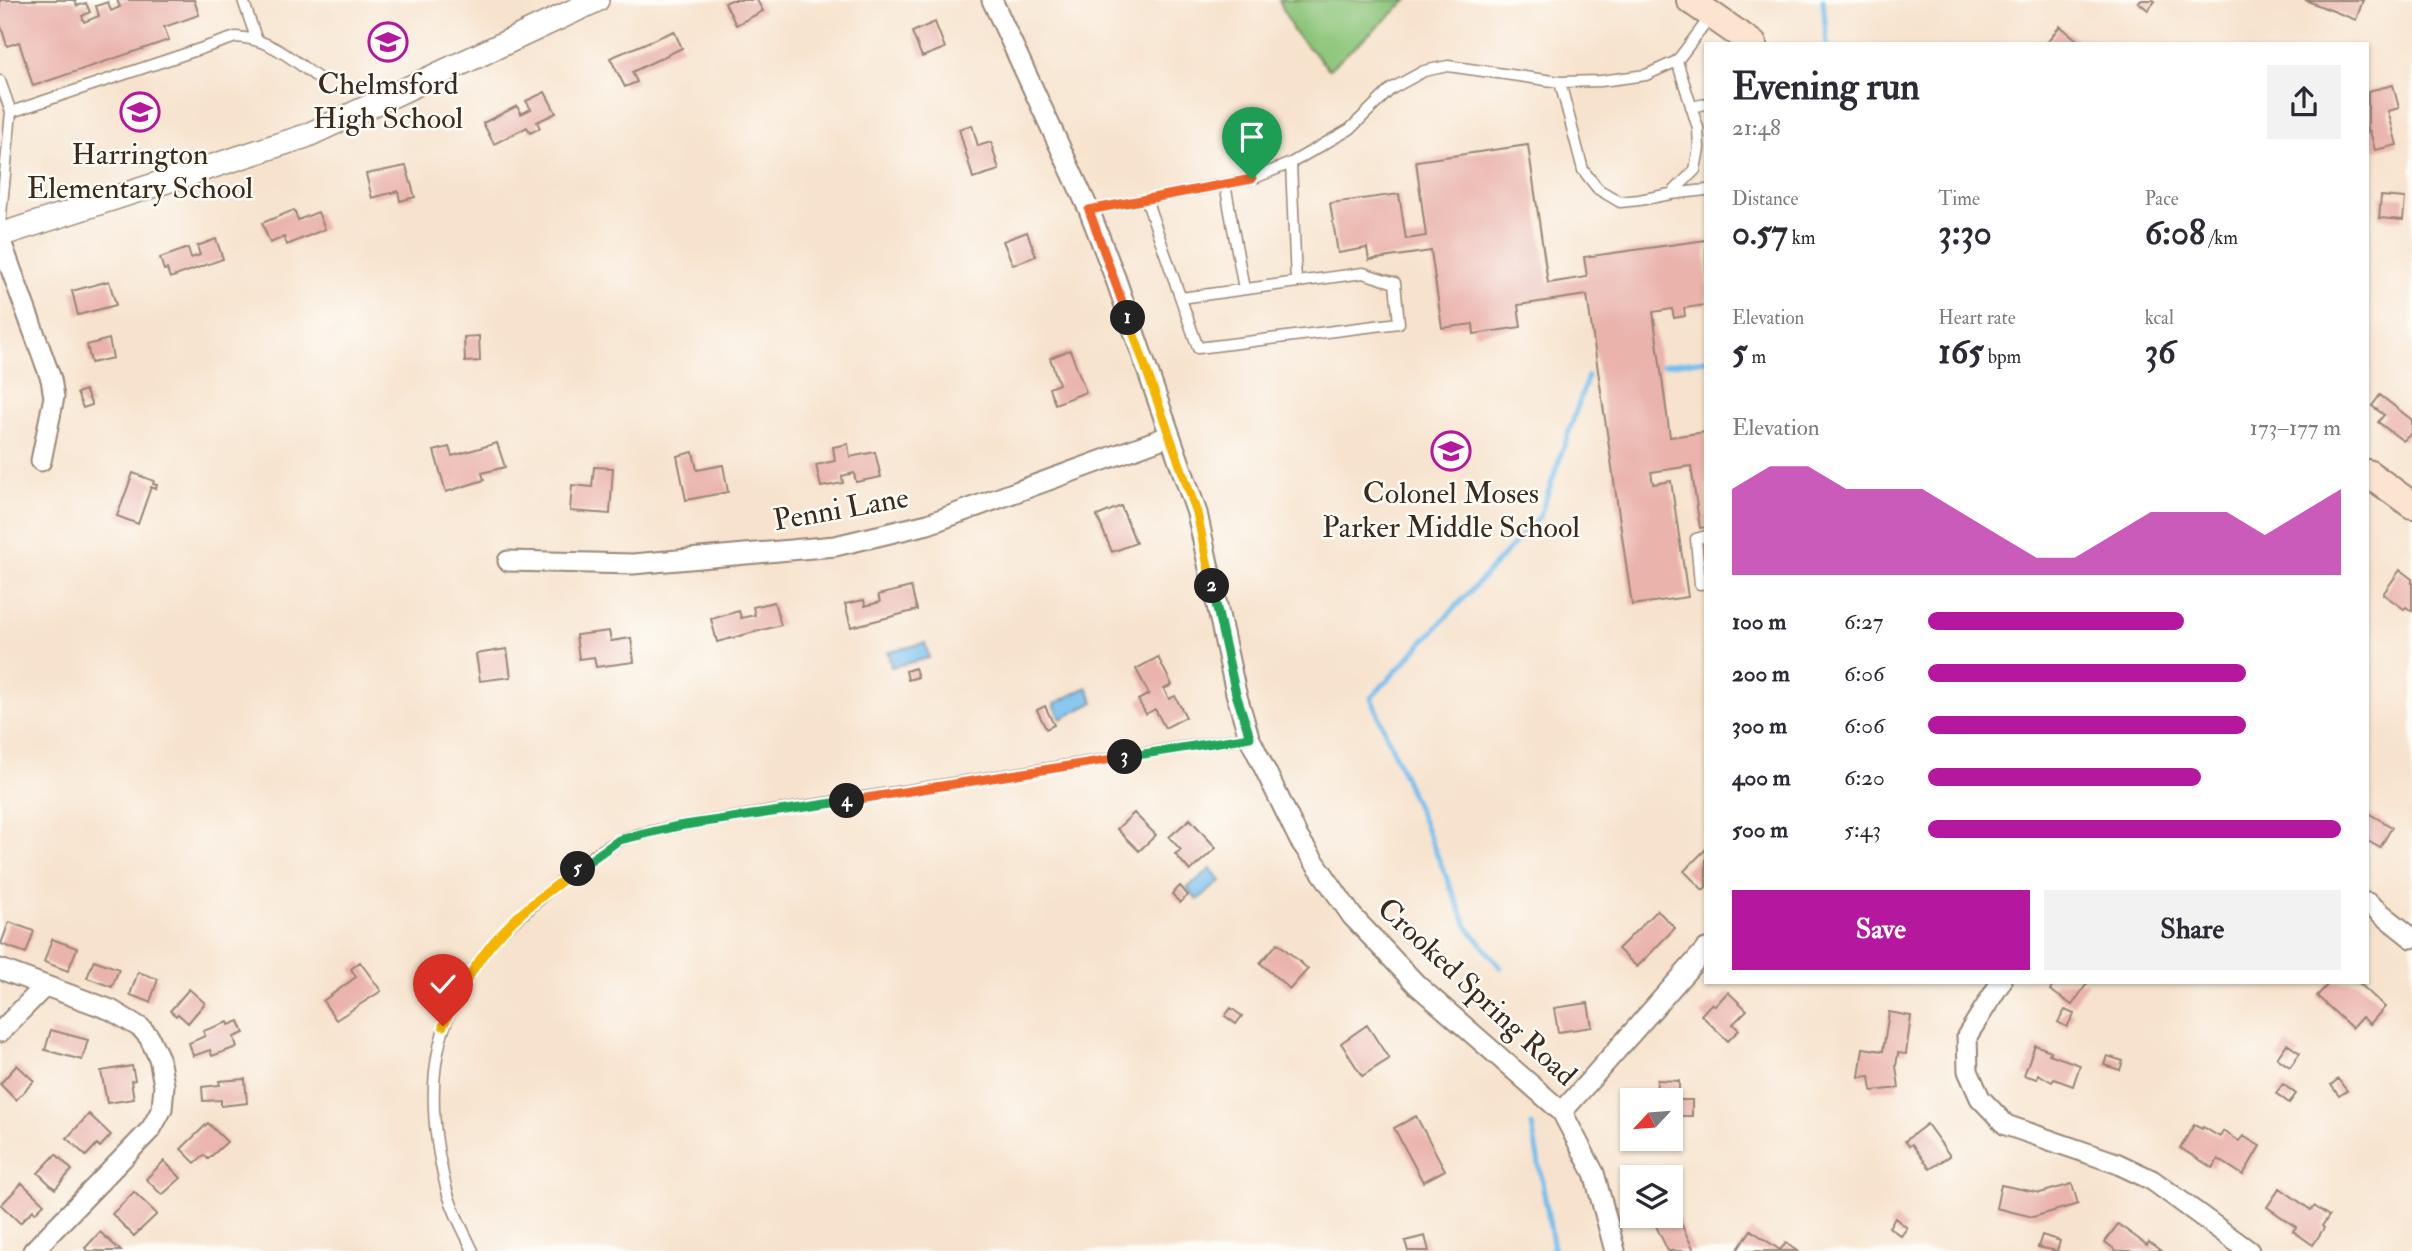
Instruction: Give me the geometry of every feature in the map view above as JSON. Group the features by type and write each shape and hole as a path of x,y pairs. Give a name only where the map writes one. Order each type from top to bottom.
{"main road":[{"path":"1689,0 1750,42"},
{"path":"2369,474 2412,505"}],"street":[{"path":"41,461 54,397 51,379 0,237 306,136 597,0"},
{"name":"Crooked Spring Road","path":"992,0 1089,210 1116,280 1197,513 1236,694 1250,737 1299,839 1352,916 1417,985 1562,1112 1594,1172 1615,1251"},
{"name":"Penni Lane","path":"508,561 633,564 835,546 928,524 1169,436"},
{"path":"2369,904 2412,938"},
{"path":"1562,1112 1704,951"},
{"path":"0,969 122,1016 141,1028 149,1037 159,1058 163,1076 162,1109 151,1129 33,1251"},
{"path":"2000,984 1967,1036 1968,1071 1980,1098 2006,1125 2116,1163 2152,1180 2249,1251"},
{"path":"0,1032 46,986"}],"lane":[{"path":"243,0 256,38"},
{"path":"1089,210 1252,179 1291,163 1350,129 1391,89 1424,71 1448,66 1560,82 1601,81 1646,75 1677,61 1711,15"},
{"path":"11,112 236,37 256,38 292,58 318,78"},
{"path":"1671,194 1695,170 1699,148 1698,128 1677,61"},
{"path":"0,81 11,112 0,225"},
{"path":"1560,82 1583,170 1598,189 1620,202 1704,190"},
{"path":"1691,107 1704,104"},
{"path":"1291,163 1296,282"},
{"path":"1225,184 1244,289"},
{"path":"1146,199 1198,348 1399,323 1395,283 1363,273 1181,298"},
{"path":"1704,536 1696,538 1700,584 1704,583"},
{"path":"473,1251 446,1190 434,1122 434,1065 443,1026 465,981 497,938 586,862 619,840 678,826 1250,737"}],"green space":[{"path":"1279,0 1408,0 1329,69 1293,31"}],"water":[{"path":"925,643 929,658 891,667 888,652"},
{"path":"1087,687 1094,702 1061,719 1054,704"},
{"path":"1211,869 1221,881 1197,900 1187,888"}],"building":[{"path":"0,0 75,0 77,6 86,3 90,12 82,16 84,22 99,16 96,6 108,2 111,11 120,7 117,0 194,0 199,15 164,27 169,40 33,86 19,42 7,46 0,23"},
{"path":"731,0 757,0 763,11 736,25 725,3"},
{"path":"2305,0 2363,0 2356,20"},
{"path":"2155,1 2148,10 2138,2"},
{"path":"935,22 945,48 922,57 912,32"},
{"path":"2060,26 2080,42 2048,42"},
{"path":"674,31 682,48 632,72 637,82 625,87 610,58"},
{"path":"2393,85 2399,108 2388,111 2397,145 2375,150 2369,132 2369,91"},
{"path":"545,92 556,113 537,122 540,128 530,133 527,127 494,144 483,123 517,106 521,114 531,109 526,101"},
{"path":"972,125 978,146 991,142 999,170 973,178 959,129"},
{"path":"1528,145 1548,283 1587,277 1584,257 1704,240 1704,305 1684,308 1685,316 1674,318 1672,309 1653,312 1670,437 1704,432 1704,527 1700,528 1691,466 1651,472 1653,484 1671,481 1688,597 1632,605 1587,295 1518,305 1521,327 1474,334 1473,324 1442,328 1431,251 1369,260 1367,248 1338,253 1330,203 1399,194 1406,239 1426,236 1416,161"},
{"path":"406,166 415,197 400,201 398,191 372,198 366,174"},
{"path":"2381,196 2405,198 2403,220 2379,218"},
{"path":"294,210 298,220 318,212 325,229 287,245 284,237 270,243 262,223"},
{"path":"1027,232 1036,256 1013,265 1003,241"},
{"path":"216,239 223,259 170,278 167,269 164,270 160,258 188,248 191,258 200,255 197,246"},
{"path":"109,281 116,305 78,315 72,291"},
{"path":"479,336 480,361 465,362 464,337"},
{"path":"109,339 113,358 91,363 87,345"},
{"path":"1070,350 1086,392 1055,404 1049,388 1059,384 1050,358"},
{"path":"85,390 92,405 83,408 77,393"},
{"path":"2380,395 2412,420 2412,433 2403,441 2378,422 2384,415 2372,406"},
{"path":"497,443 505,467 482,473 484,480 446,492 434,451 449,447 452,456"},
{"path":"848,444 850,457 875,452 881,477 856,482 854,473 842,476 843,483 821,487 816,465 835,461 833,447"},
{"path":"693,452 697,470 723,465 728,492 686,500 677,456"},
{"path":"594,467 613,468 610,514 570,511 572,485 592,487"},
{"path":"133,473 154,481 153,484 157,485 156,489 151,487 138,524 117,516"},
{"path":"1121,506 1136,543 1112,552 1097,516"},
{"path":"2400,570 2412,579 2412,611 2406,607 2404,609 2383,594"},
{"path":"911,587 917,610 851,627 845,604 864,600 865,606 880,602 878,595"},
{"path":"774,602 781,625 717,642 711,619 739,611 741,618 755,615 753,607"},
{"path":"609,631 611,641 631,638 634,662 596,667 594,657 579,659 576,635"},
{"path":"507,649 511,677 480,681 476,654"},
{"path":"1158,657 1172,685 1164,689 1169,699 1175,696 1186,717 1165,728 1155,709 1146,714 1138,700 1149,694 1136,669"},
{"path":"915,668 918,677 908,680 906,671"},
{"path":"1045,706 1054,725 1046,729 1037,710"},
{"path":"1134,813 1156,835 1139,851 1117,829"},
{"path":"2369,814 2392,827 2380,848 2369,842"},
{"path":"1190,819 1216,848 1190,871 1175,854 1181,850 1169,837"},
{"path":"1704,851 1703,890 1684,871"},
{"path":"1180,886 1188,895 1180,903 1172,894"},
{"path":"1657,910 1675,928 1637,967 1618,949"},
{"path":"9,922 34,931 26,953 1,944"},
{"path":"52,939 77,948 68,971 44,962"},
{"path":"1278,943 1308,969 1290,989 1260,963"},
{"path":"94,960 119,969 112,987 87,978"},
{"path":"360,962 381,991 336,1020 323,1001 356,977 351,969"},
{"path":"138,972 158,979 150,1002 130,995"},
{"path":"2054,984 2087,984 2072,1005 2050,990"},
{"path":"2328,984 2360,984 2385,1007 2370,1024 2362,1017 2352,1028 2317,996"},
{"path":"189,989 205,1003 188,1023 170,1011"},
{"path":"1728,992 1747,1010 1733,1024 1739,1030 1728,1041 1701,1015 1712,1003 1715,1006"},
{"path":"1588,1003 1592,1027 1558,1032 1554,1008"},
{"path":"1231,1008 1242,1016 1236,1024 1225,1016"},
{"path":"2065,1010 2074,1014 2067,1027 2058,1022"},
{"path":"1889,1012 1911,1016 1906,1054 1898,1053 1896,1066 1899,1088 1872,1091 1870,1076 1859,1077 1863,1048 1883,1051"},
{"path":"239,1021 244,1033 234,1037 237,1047 212,1056 210,1050 193,1056 189,1043 205,1036 203,1031"},
{"path":"1367,1025 1389,1059 1362,1076 1341,1043"},
{"path":"51,1030 88,1040 82,1060 45,1050"},
{"path":"2287,1044 2300,1053 2290,1067 2277,1058"},
{"path":"2035,1045 2051,1051 2049,1054 2080,1065 2073,1086 2054,1079 2052,1082 2038,1074 2037,1079 2024,1075"},
{"path":"2107,1056 2123,1061 2120,1070 2104,1065"},
{"path":"17,1065 34,1081 16,1100 0,1084"},
{"path":"132,1066 135,1080 131,1081 134,1099 107,1103 101,1071"},
{"path":"245,1079 247,1103 221,1106 221,1100 203,1101 202,1087 220,1085 219,1081"},
{"path":"2338,1079 2347,1091 2339,1096 2331,1085"},
{"path":"1657,1080 1679,1081 1679,1088 1657,1088"},
{"path":"2283,1084 2296,1094 2289,1103 2276,1093"},
{"path":"1684,1100 1692,1100 1692,1116 1684,1116"},
{"path":"89,1114 111,1135 100,1147 97,1144 86,1156 67,1138"},
{"path":"1416,1116 1445,1170 1423,1182 1394,1128"},
{"path":"208,1123 227,1142 208,1159 204,1155 195,1163 181,1149"},
{"path":"1927,1124 1950,1156 1930,1169 1912,1144 1909,1146 1905,1141"},
{"path":"2194,1125 2220,1137 2223,1131 2239,1141 2243,1136 2260,1146 2243,1175 2218,1159 2213,1168 2180,1148"},
{"path":"56,1154 72,1170 55,1189 38,1173"},
{"path":"164,1161 181,1178 162,1195 146,1179"},
{"path":"22,1183 44,1204 35,1213 33,1210 20,1223 1,1205"},
{"path":"2072,1184 2078,1204 2033,1217 1996,1208 2001,1185 2040,1193"},
{"path":"2280,1188 2311,1210 2314,1206 2329,1216 2313,1245 2293,1231 2296,1227 2267,1207"},
{"path":"134,1192 157,1214 134,1236 112,1214"},
{"path":"1895,1218 1907,1228 1901,1236 1889,1227"},
{"path":"2118,1224 2147,1245 2149,1242 2161,1251 2117,1251 2105,1242"},
{"path":"1657,1228 1683,1228 1694,1250 1668,1251"},
{"path":"1751,1230 1780,1250 1786,1243 1797,1251 1741,1251 1738,1249"},
{"path":"100,1232 121,1251 88,1251 85,1248"},
{"path":"2042,1235 2060,1241 2057,1251 2038,1247"},
{"path":"1425,1236 1429,1251 1408,1251 1405,1241"}],"waterway":[{"path":"1823,0 1827,42"},
{"path":"1663,365 1704,360"},
{"path":"1500,967 1467,926 1371,698 1540,516 1588,376"},
{"path":"1532,1125 1554,1249 1549,1251"}],"place":[{"name":"Chelmsford High School","path":"388,42"},
{"name":"Harrington Elementary School","path":"140,112"},
{"name":"Colonel Moses Parker Middle School","path":"1451,451"}],"route":[{"path":"443,1026 465,981 497,938 586,862 619,840 678,826 1250,737 1236,694 1197,513 1089,210 1252,179"}]}
